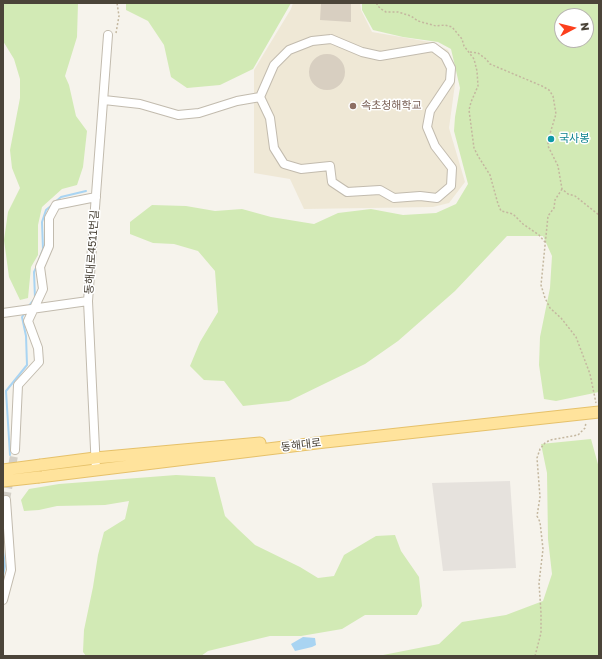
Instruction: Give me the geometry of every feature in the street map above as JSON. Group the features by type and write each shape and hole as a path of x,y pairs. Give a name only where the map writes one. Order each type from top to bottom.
{"main road":[{"name":"동해대로","path":"3,481 317,443 581,414 598,408"},
{"name":"동해대로","path":"3,470 95,458 598,408"}],"street":[{"name":"동해대로4511번길","path":"96,470 88,301 104,100 112,34"},
{"path":"331,39 362,52 380,56 433,48 445,56 451,68 450,81 430,111 427,127 435,146 452,168 451,186 437,198 420,196 394,198 380,190 347,192 332,182 330,166 301,169 284,164 274,148 270,118 260,97 274,65 289,50 312,41 331,39"},
{"path":"104,100 140,104 178,115 199,113 237,101 260,97"},
{"path":"15,450 18,385 39,362 38,348 28,320 43,289 40,267 49,246 48,218 56,205 96,197"},
{"path":"6,313 88,301"},
{"path":"3,600 12,570 6,500"}],"path":[{"path":"112,34 119,16 117,3"},
{"path":"377,3 377,5 386,12 398,12 411,16 418,21 436,26 445,25 452,27 462,39 464,46 474,59 477,71 478,86 469,110 474,148 490,175 498,204 502,211 513,214 522,224 539,235 545,242"},
{"path":"470,52 478,53 490,64 542,86 551,93 555,103 556,117 548,140 548,146 558,166 562,189 568,194 575,196 599,215"},
{"path":"562,189 555,200 554,208 548,216 542,285 545,298 550,308 561,318 576,337 590,374 598,408"},
{"path":"535,656 541,633 539,583 543,549 540,522 537,516 540,498 537,458 543,446 550,440 578,435 586,428 586,423 581,414"}],"shaded area":[{"name":"속초청해학교","path":"293,3 360,3 361,10 372,32 430,42 448,50 452,62 455,84 449,128 465,182 449,203 433,207 304,209 290,179 254,173 254,70 291,9"},
{"path":"510,481 516,568 443,571 432,483"}],"green space":[{"path":"3,3 78,3 77,37 65,76 69,85 76,116 87,131 83,167 77,185 62,189 42,207 38,225 38,255 31,267 28,298 20,300 9,277 4,240 8,212 20,188 12,168 10,150 20,98 20,79 14,59 3,41"},
{"path":"126,3 291,3 253,69 220,85 187,88 171,77 164,45 148,21 126,10"},
{"path":"362,3 599,3 599,392 556,401 544,399 539,365 540,337 550,288 552,256 543,236 507,236 455,291 398,341 365,364 289,401 243,406 224,381 204,380 190,366 200,342 218,312 215,271 198,251 174,244 153,243 130,234 130,222 152,205 186,206 215,211 242,209 271,217 314,224 338,213 371,209 403,215 436,213 456,204 468,184 454,131 460,88 451,49 438,42 403,37 373,30 362,10"},
{"path":"591,439 599,468 599,656 378,656 439,644 462,622 506,615 543,601 552,574 548,539 547,473 541,444"},
{"path":"176,475 215,477 225,516 238,529 255,545 300,567 318,578 334,576 344,555 376,536 395,535 401,551 419,577 422,606 417,615 365,615 342,629 301,636 270,636 208,651 201,656 86,656 83,652 84,630 98,555 104,532 125,519 129,501 105,505 57,506 39,510 24,511 21,500 29,489 59,484"}],"water":[{"path":"303,637 315,638 316,645 295,651 291,644"}],"building":[{"path":"321,3 351,3 351,22 320,20"},
{"path":"331,54 340,59 344,65 344,79 340,85 331,90 323,90 314,85 310,79 309,68 314,59 320,55"}],"waterway":[{"path":"55,202 61,197 86,191"},
{"path":"39,260 43,249 42,222 46,210 52,205"},
{"path":"28,307 35,298 34,272 37,266"},
{"path":"10,455 6,391 27,365 26,336 22,317 25,313"},
{"path":"3,551 5,566 3,575"}],"tunnel":[{"path":"6,500 15,450"}],"place":[{"name":"속초청해학교","path":"353,106"},
{"name":"국사봉","path":"551,139"}]}
